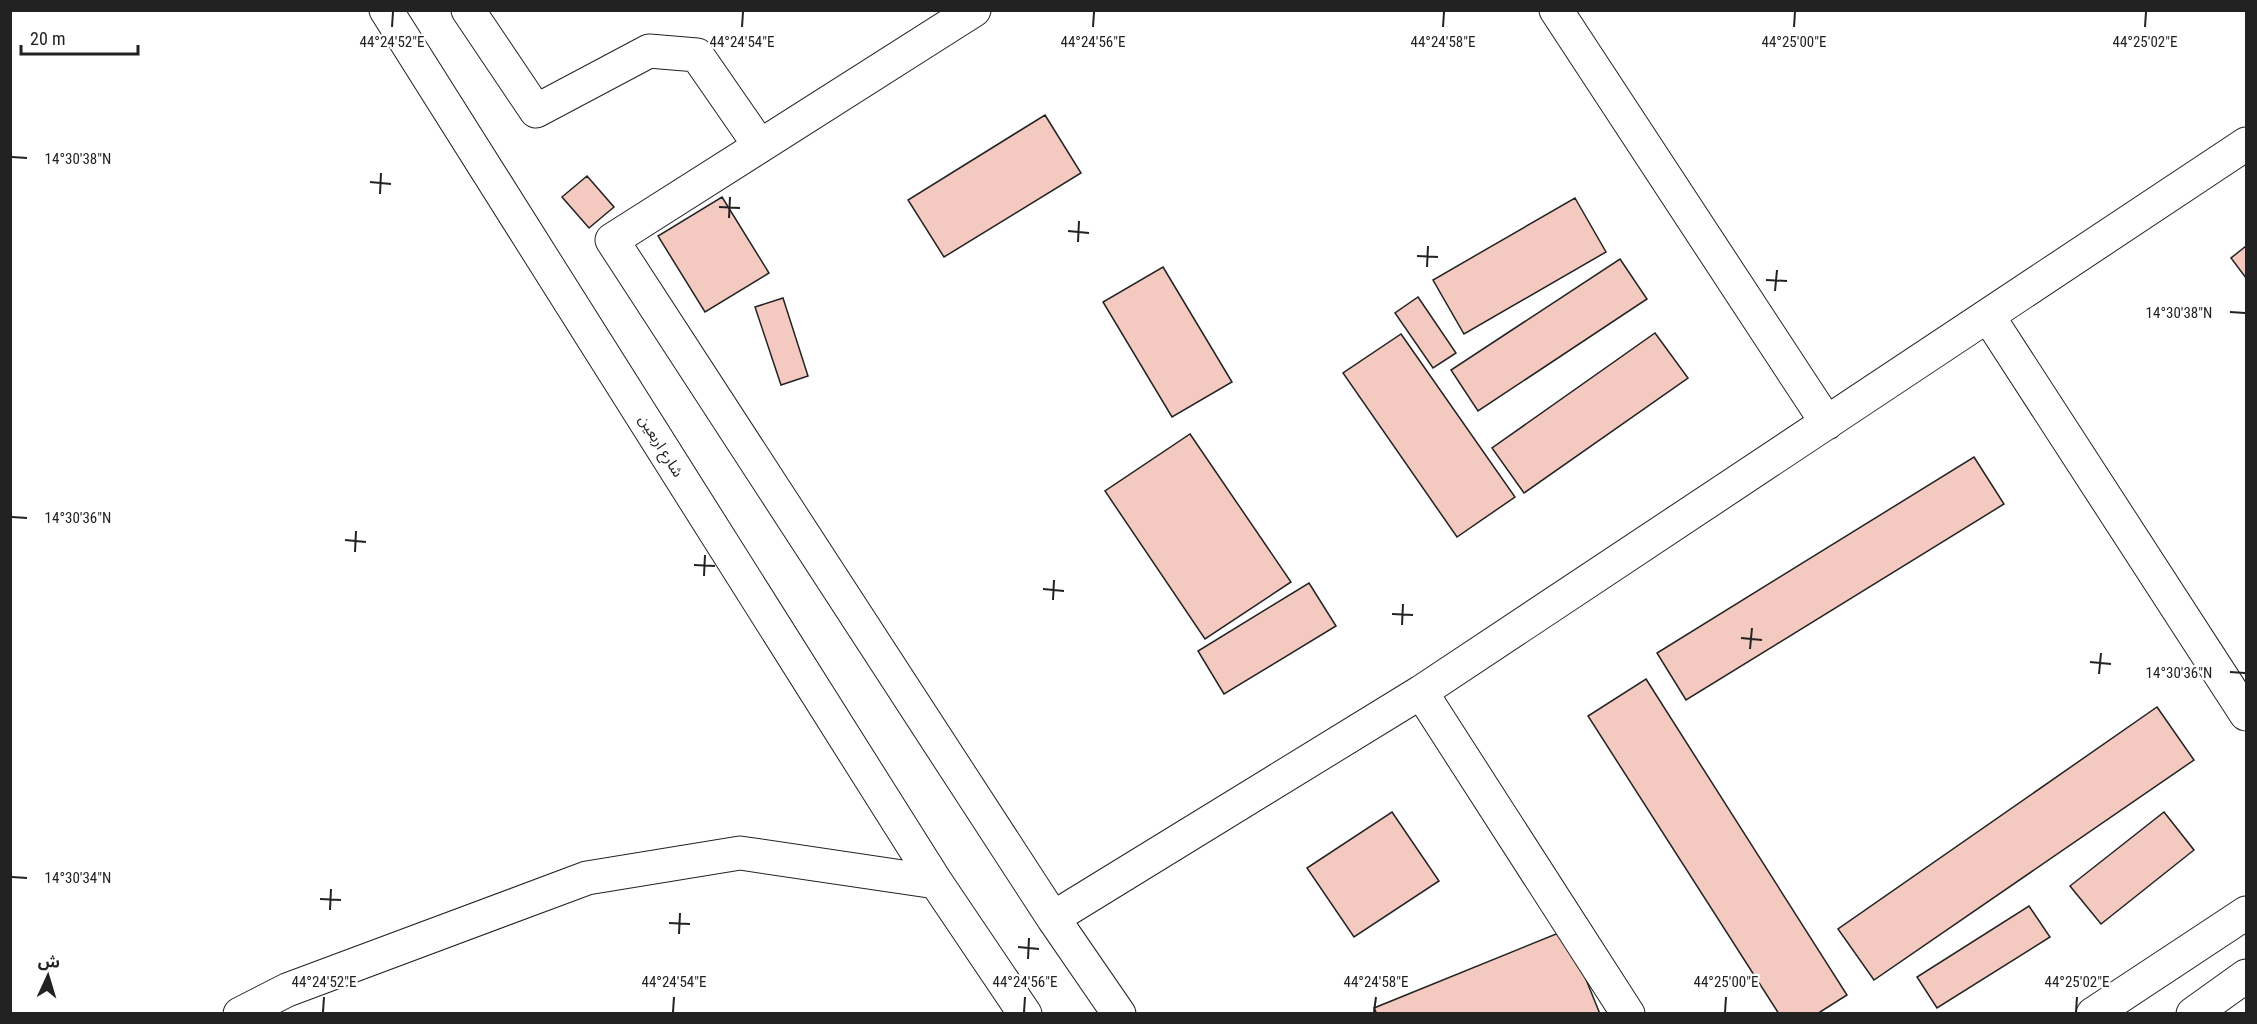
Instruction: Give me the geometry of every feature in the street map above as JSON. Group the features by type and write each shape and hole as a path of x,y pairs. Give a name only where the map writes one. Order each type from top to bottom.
{"street":[{"name":"شارع اربعين","path":"386,10 936,882 1025,1014"},
{"path":"468,10 536,111 649,51 697,55 760,147"},
{"path":"974,10 612,240 1053,918 1119,1014"},
{"path":"1556,10 1827,423"},
{"path":"1053,918 1421,692 2247,144"},
{"path":"1988,316 2247,714"},
{"path":"1421,692 1628,1014"},
{"path":"240,1014 287,990 587,878 740,853 936,882"},
{"path":"2093,1014 2247,913"},
{"path":"2193,1014 2247,976"}],"building":[{"path":"1045,115 1081,173 944,257 908,200"},
{"path":"587,176 614,207 589,228 562,197"},
{"path":"722,197 769,273 705,312 658,236"},
{"path":"1575,198 1606,252 1464,334 1433,280"},
{"path":"2246,246 2246,278 2231,258"},
{"path":"1620,259 1647,299 1478,411 1451,370"},
{"path":"1163,267 1232,382 1172,417 1103,302"},
{"path":"1418,297 1456,353 1433,368 1395,313"},
{"path":"783,298 808,376 781,385 755,307"},
{"path":"1655,333 1688,378 1524,493 1492,448"},
{"path":"1401,334 1515,497 1457,537 1343,373"},
{"path":"1190,434 1291,582 1205,639 1105,491"},
{"path":"1974,457 2004,504 1686,700 1657,653"},
{"path":"1309,583 1336,626 1224,694 1198,651"},
{"path":"1646,679 1847,995 1817,1014 1779,1014 1588,716"},
{"path":"2157,707 2194,760 1874,980 1838,929"},
{"path":"1392,812 1439,881 1354,937 1307,868"},
{"path":"2164,812 2194,850 2101,924 2070,886"},
{"path":"2029,906 2050,937 1937,1008 1917,977"},
{"path":"1566,930 1600,1014 1377,1014 1374,1008"}]}
